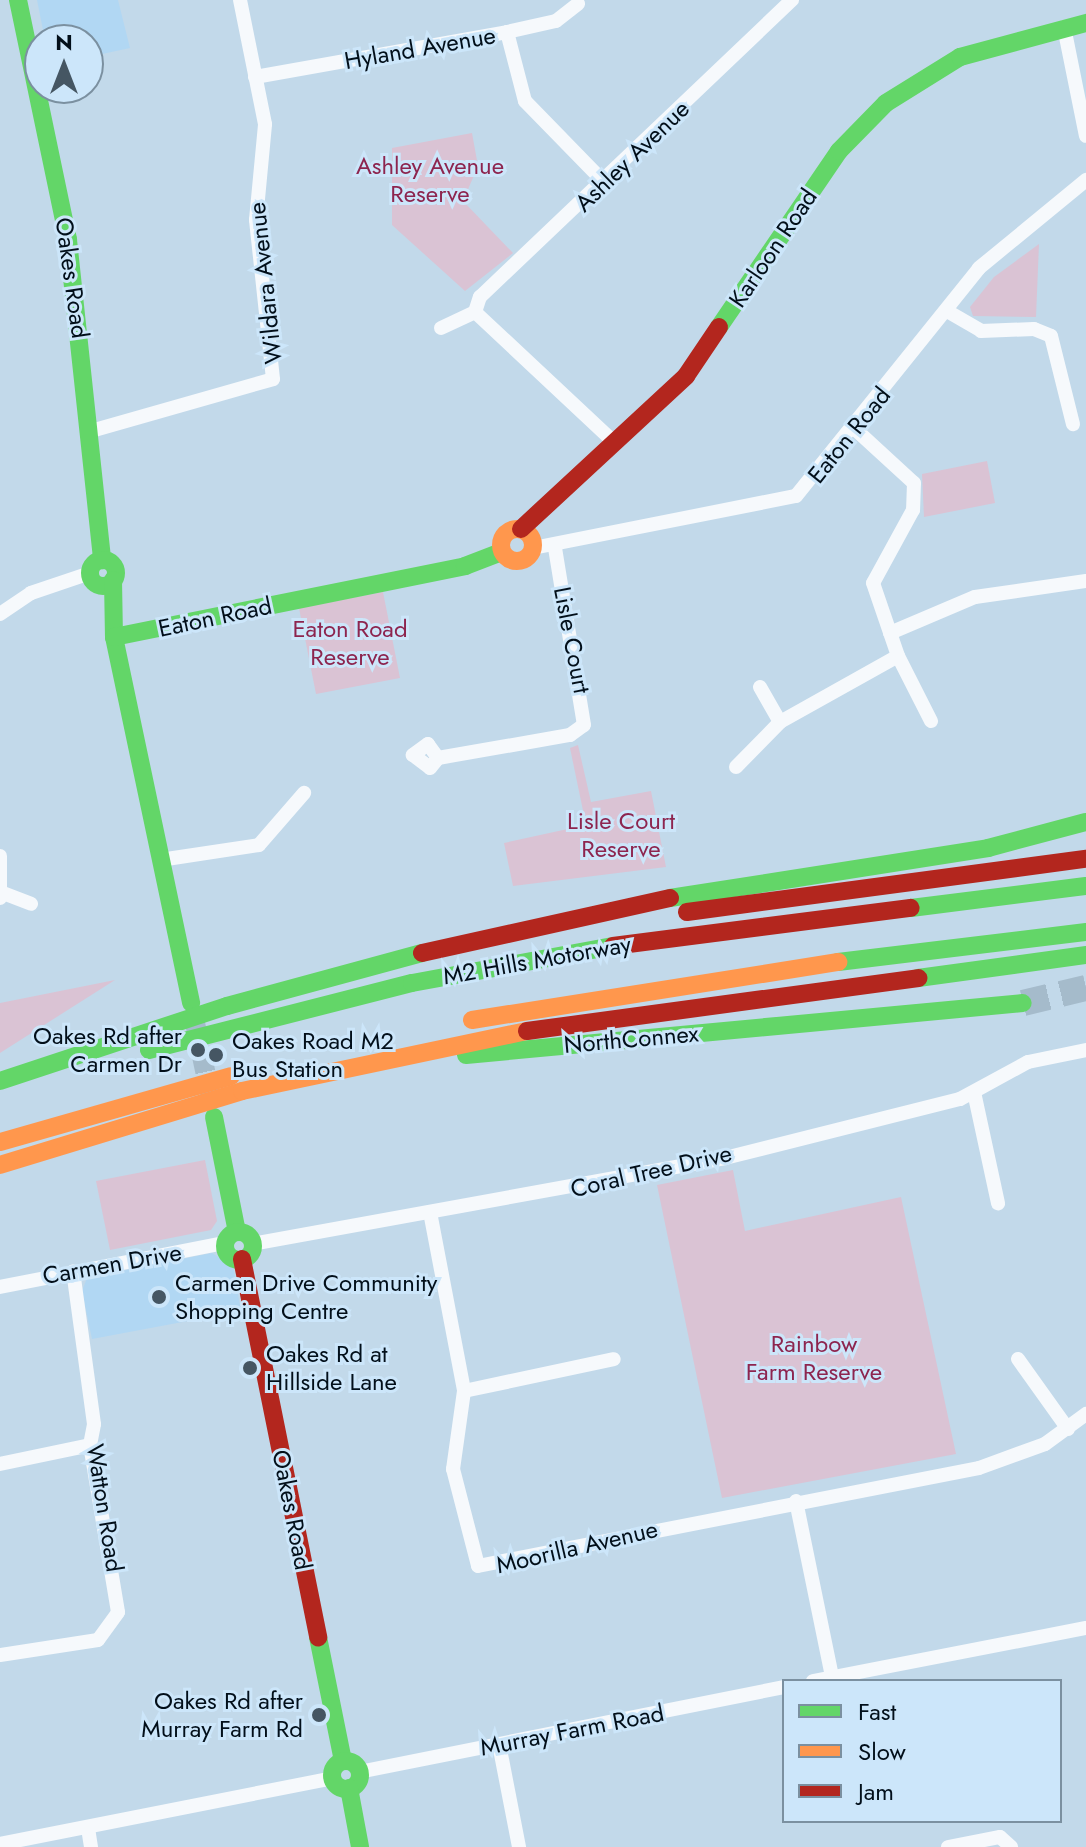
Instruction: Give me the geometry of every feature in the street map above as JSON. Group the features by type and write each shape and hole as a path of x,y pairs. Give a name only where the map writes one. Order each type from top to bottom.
{"main road":[{"name":"Oakes Road","path":"18,0 68,240 91,431 100,574 191,1003"},
{"path":"1064,27 1086,23"},
{"name":"Karloon Road","path":"501,552 502,537 521,529 686,376 833,160 886,103 960,57 1064,27"},
{"path":"501,552 518,562 533,548 521,529"},
{"name":"Eaton Road","path":"113,631 465,566 501,552"},
{"path":"0,1081 227,1006 466,941 685,895 988,848 1086,822"},
{"path":"466,941 1086,859"},
{"name":"M2 Hills Motorway","path":"0,1095 287,1013 503,965 765,923 1086,886"},
{"name":"M2 Hills Motorway","path":"444,1026 747,973 1086,932"},
{"path":"0,1165 242,1091 552,1024 1086,955"},
{"name":"NorthConnex","path":"242,1091 398,1062 1023,1003"},
{"path":"0,1142 369,1042"},
{"path":"214,1117 231,1237 247,1252"},
{"name":"Oakes Road","path":"247,1252 343,1761"},
{"path":"349,1788 332,1778 343,1761 359,1772 349,1788 360,1847"}],"street":[{"name":"Wildara Avenue","path":"91,431 273,379 256,220 265,124 240,0"},
{"name":"Ashley Avenue","path":"441,328 475,312 480,297 606,184 792,0"},
{"name":"Hyland Avenue","path":"255,77 556,21 578,4"},
{"path":"1064,27 1086,136"},
{"path":"507,32 525,101 606,184"},
{"name":"Eaton Road","path":"533,548 555,547 796,496 855,429 997,249 1086,180"},
{"path":"947,311 981,331 1034,329 1051,336 1073,424"},
{"path":"475,312 614,442"},
{"path":"855,429 905,468 916,492 910,519 873,576 898,656 931,721"},
{"name":"Lisle Court","path":"438,758 570,735 584,725 555,547"},
{"path":"0,614 31,593 100,574"},
{"path":"890,633 975,597 1086,581"},
{"path":"736,767 780,722 898,656"},
{"path":"760,687 780,722"},
{"path":"160,860 259,845 304,793"},
{"path":"0,856 1,896 31,904"},
{"name":"Coral Tree Drive","path":"247,1252 430,1212 711,1161 974,1092 1028,1062 1086,1050"},
{"path":"974,1092 998,1203"},
{"name":"Moorilla Avenue","path":"430,1212 464,1391 453,1469 478,1566 796,1501"},
{"name":"Carmen Drive","path":"0,1287 231,1237"},
{"name":"Watton Road","path":"0,1655 98,1640 115,1620 120,1600 90,1445 94,1424 73,1271"},
{"path":"464,1391 614,1359"},
{"path":"1018,1359 1068,1429"},
{"path":"832,1677 796,1501 979,1468 1068,1429 1086,1414"},
{"path":"0,1464 90,1445"},
{"path":"822,1679 1086,1628"},
{"name":"Murray Farm Road","path":"359,1772 782,1687"},
{"path":"499,1744 519,1847"},
{"path":"0,1844 332,1778"},
{"path":"88,1828 91,1847"},
{"path":"948,1847 1000,1837 1011,1847"}],"shaded area":[{"path":"37,0 118,0 130,48 104,54 104,24 42,24"},
{"path":"212,1253 233,1266 241,1311 92,1339 82,1291 87,1278"}],"green space":[{"name":"Ashley Avenue Reserve","path":"472,133 478,166 463,201 513,253 465,291 392,225 392,148"},
{"path":"1039,244 1036,317 973,316 970,307 994,277"},
{"path":"987,461 995,503 924,517 922,474"},
{"name":"Eaton Road Reserve","path":"383,592 400,678 316,694 299,608"},
{"name":"Lisle Court Reserve","path":"578,745 591,802 651,791 666,867 513,886 504,843 586,825 570,748"},
{"path":"115,980 0,1053 0,1003"},
{"path":"205,1160 217,1221 211,1230 110,1250 96,1181"},
{"name":"Rainbow Farm Reserve","path":"733,1170 745,1231 901,1197 956,1454 722,1498 657,1185"}],"tunnel":[{"path":"1023,1003 1086,988"},
{"path":"195,1023 210,1094"}],"traffic: fast":[{"path":"18,0 68,240 102,560"},
{"path":"719,327 839,151 886,103 960,57 1086,23"},
{"path":"114,637 465,566 501,552"},
{"path":"103,560 112,564 116,573 112,582 103,586 94,582 90,573 94,564 103,560"},
{"path":"113,580 114,637 191,1003"},
{"path":"670,898 988,848 1086,822"},
{"path":"911,908 1086,886"},
{"path":"838,962 1086,932"},
{"path":"149,1050 412,983 613,946"},
{"path":"0,1081 227,1006 422,953"},
{"path":"918,978 1086,955"},
{"path":"466,1055 1023,1003"},
{"path":"214,1117 237,1232"},
{"path":"239,1232 249,1236 253,1246 249,1256 239,1260 229,1256 225,1246 229,1236 239,1232"},
{"path":"318,1637 343,1761"},
{"path":"346,1761 356,1765 360,1775 356,1785 346,1789 336,1785 332,1775 336,1765 346,1761"},
{"path":"349,1788 360,1847"}],"traffic: slow":[{"path":"517,529 529,533 533,545 529,557 517,561 505,557 501,545 505,533 517,529"},
{"path":"472,1020 838,962"},
{"path":"0,1165 242,1091 527,1031"},
{"path":"0,1142 231,1076"}],"traffic: jam":[{"path":"521,529 686,376 719,327"},
{"path":"687,912 1086,859"},
{"path":"422,953 670,898"},
{"path":"613,946 911,908"},
{"path":"527,1031 918,978"},
{"path":"242,1259 318,1637"}],"place":[{"name":"Oakes Rd after Carmen Dr","path":"198,1050"},
{"name":"Oakes Road M2 Bus Station","path":"216,1055"},
{"name":"Carmen Drive Community Shopping Centre","path":"159,1297"},
{"name":"Oakes Rd at Hillside Lane","path":"250,1368"},
{"name":"Oakes Rd after Murray Farm Rd","path":"319,1715"}]}
